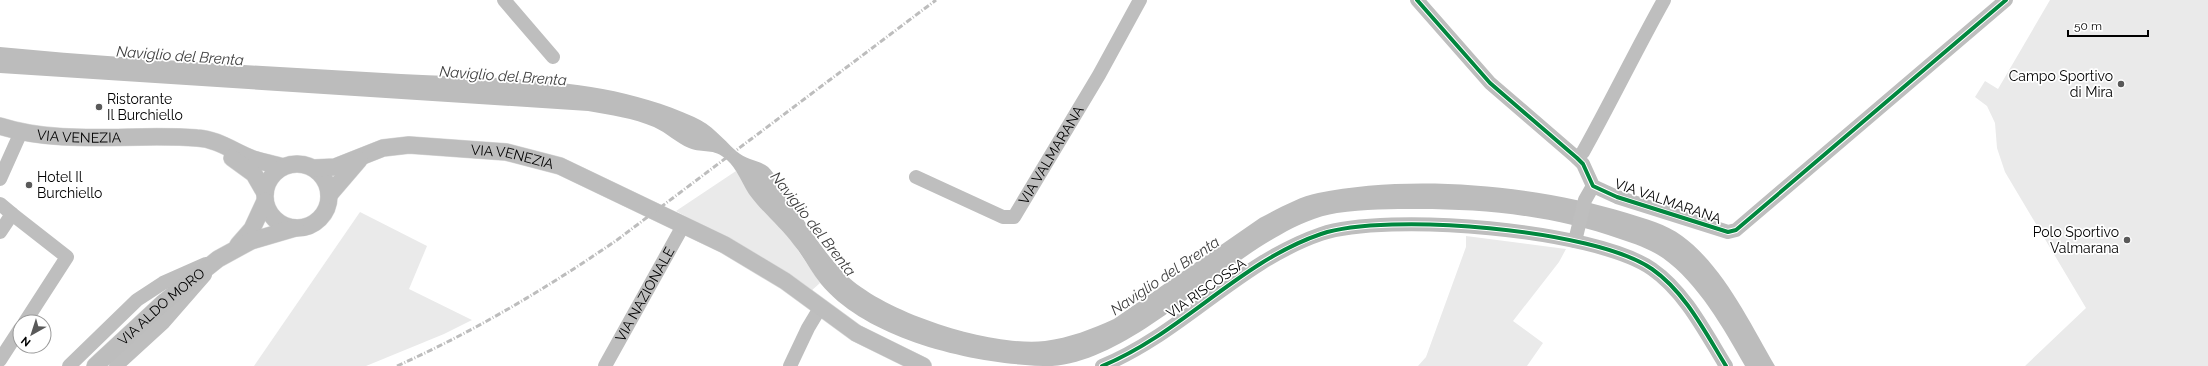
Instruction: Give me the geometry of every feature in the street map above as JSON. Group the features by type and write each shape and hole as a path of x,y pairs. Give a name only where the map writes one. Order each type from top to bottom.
{"main road":[{"name":"VIA VENEZIA","path":"0,126 21,132 58,137 198,138 224,145 254,159 283,167"},
{"name":"VIA VENEZIA","path":"159,137 222,154 233,159 254,174 265,197"},
{"name":"VIA VENEZIA","path":"314,168 335,167 383,148 409,145 470,148 514,154 578,174 684,224"},
{"name":"VIA VENEZIA","path":"329,195 360,158"},
{"path":"297,164 314,168 325,180 329,195 327,208 319,219 308,226 295,228 281,224 271,214 265,197 270,177 283,167 297,164"},
{"name":"VIA ALDO MORO","path":"96,366 163,302 224,255 252,229 265,197"},
{"path":"684,224 725,244 763,267 820,308 872,342 923,366"},
{"name":"VIA ALDO MORO","path":"224,255 258,238 295,228"}],"street":[{"path":"504,0 553,57"},
{"name":"VIA VALMARANA","path":"916,176 1003,217 1014,217 1099,75 1140,0"},
{"name":"VIA VALMARANA","path":"1416,0 1486,78 1583,164 1593,186 1618,197 1683,219 1728,232 1736,230 2006,0"},
{"path":"1577,158 1583,152 1611,102 1638,45 1664,0"},
{"path":"0,179 21,132"},
{"name":"VIA VALMARANA","path":"1576,238 1585,200 1593,186"},
{"path":"0,204 67,257 30,314"},
{"path":"0,232 12,214"},
{"name":"VIA NAZIONALE","path":"606,366 684,224"},
{"name":"VIA RISCOSSA","path":"1102,366 1140,348 1260,265 1321,234 1357,227 1409,224 1475,226 1576,238 1633,258 1653,269 1677,292 1694,314 1726,366"},
{"path":"69,366 137,300 163,283 224,255"},
{"path":"116,366 170,316 224,255"},
{"path":"790,366 808,328 820,308"},
{"path":"0,360 12,341"}],"shaded area":[{"name":"Polo Sportivo Valmarana","path":"2050,0 2208,0 2208,366 2025,366 2086,308 2005,172 1997,148 1995,123 1987,106 1975,97 1985,81 1998,89"},
{"path":"0,47 100,56 550,82 587,86 623,93 659,103 700,120 712,128 740,154 768,167 826,253 842,271 859,286 908,313 937,324 995,338 1022,341 1045,341 1063,338 1089,330 1114,319 1260,218 1303,197 1354,187 1393,184 1473,185 1553,195 1591,203 1641,217 1663,225 1682,236 1697,248 1723,279 1775,366 1745,366 1719,322 1699,293 1676,268 1648,249 1595,231 1546,219 1495,212 1444,209 1368,210 1322,216 1300,224 1254,251 1140,332 1110,348 1081,360 1052,366 1023,365 992,361 960,355 927,346 896,335 867,321 841,304 821,284 789,238 754,201 734,168 727,160 717,153 689,148 659,129 638,121 588,111 0,73"},
{"path":"736,171 793,243 820,283 810,292 722,237 676,211"},
{"path":"360,212 427,246 409,289 472,320 444,334 366,366 254,366"},
{"path":"1466,236 1566,249 1559,262 1513,321 1543,343 1527,366 1418,366 1426,357 1466,247"}],"railway":[{"path":"397,366 426,353 510,308 617,240 936,0"}],"cycle path":[{"path":"1417,0 1490,83 1583,164 1593,186 1617,197 1728,232 1736,230 2006,0"},
{"path":"1102,366 1131,352 1158,336 1263,262 1291,246 1321,234 1352,228 1392,225 1439,225 1490,228 1539,235 1585,244 1624,255 1652,269 1675,289 1694,313 1726,366"}],"place":[{"name":"Campo Sportivo di Mira","path":"2121,84"},
{"name":"Ristorante Il Burchiello","path":"99,107"},
{"name":"Hotel Il Burchiello","path":"29,185"},
{"name":"Polo Sportivo Valmarana","path":"2127,240"}],"water label":[{"name":"Naviglio del Brenta","path":"180,56"},
{"name":"Naviglio del Brenta","path":"503,76"},
{"name":"Naviglio del Brenta","path":"813,224"},
{"name":"Naviglio del Brenta","path":"1165,276"}]}
